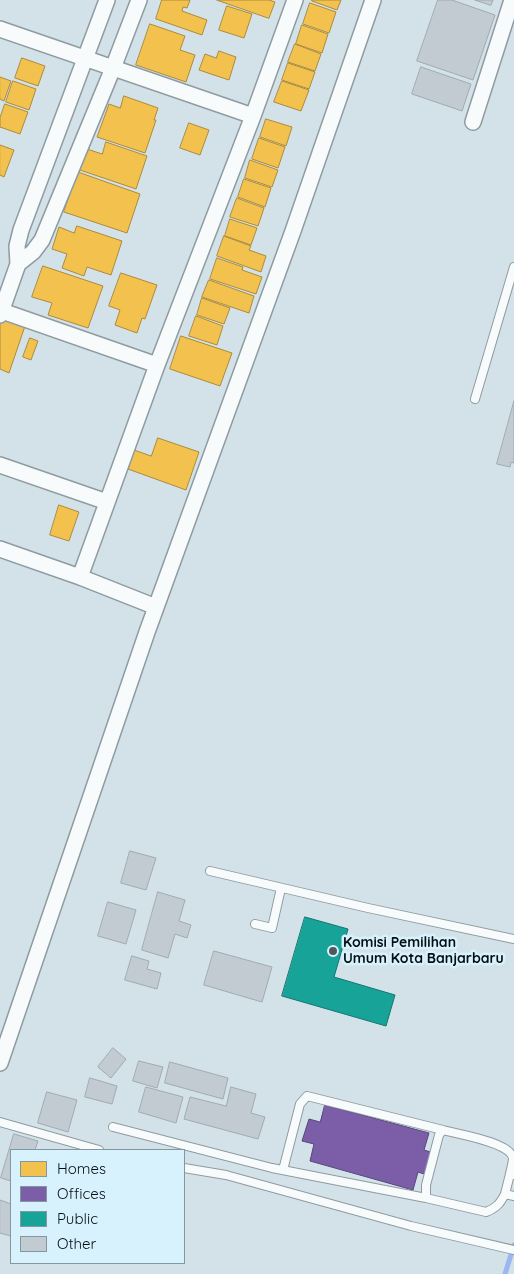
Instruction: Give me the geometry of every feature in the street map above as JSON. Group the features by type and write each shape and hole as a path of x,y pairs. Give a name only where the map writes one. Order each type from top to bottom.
{"street":[{"path":"107,0 21,230 17,246 18,264 1,313 157,365"},
{"path":"18,264 33,252 42,240 139,0"},
{"path":"80,577 157,365 253,116 295,0"},
{"path":"0,1063 156,607 294,231 373,0"},
{"path":"473,122 512,0"},
{"path":"0,30 253,116"},
{"path":"0,465 107,502"},
{"path":"0,549 80,577 156,607"}],"lane":[{"path":"475,399 514,266"},
{"path":"210,871 514,939"},
{"path":"256,924 272,928 282,888"},
{"path":"113,1127 283,1170 426,1198 486,1212 494,1209 501,1203 512,1174 513,1157 501,1145 307,1096 300,1104 283,1170"},
{"path":"0,1122 95,1149"},
{"path":"426,1198 426,1185 443,1130"},
{"path":"185,1168 226,1175 411,1226 514,1250"},
{"path":"505,1194 514,1196"}],"building: Homes":[{"path":"162,0 190,0 187,8 183,7 182,11 207,20 202,35 156,19"},
{"path":"217,0 269,0 275,2 269,18"},
{"path":"312,0 341,0 337,10"},
{"path":"310,3 336,12 329,33 303,24"},
{"path":"227,6 252,14 244,38 219,30"},
{"path":"150,24 185,36 180,50 195,55 186,82 136,65"},
{"path":"302,25 328,34 322,53 296,44"},
{"path":"295,44 321,54 315,71 288,62"},
{"path":"219,51 236,57 229,80 199,70 205,54 216,58"},
{"path":"22,58 45,66 38,86 15,78"},
{"path":"288,63 315,72 309,89 282,80"},
{"path":"0,77 11,81 4,101 0,99"},
{"path":"13,81 36,89 29,110 6,102"},
{"path":"282,81 309,90 301,111 274,102"},
{"path":"124,96 158,108 145,153 97,137 109,104 120,108"},
{"path":"5,104 28,112 20,134 0,127 0,118"},
{"path":"266,119 292,127 286,146 260,137"},
{"path":"189,123 209,130 200,155 180,148"},
{"path":"259,138 285,147 278,168 252,159"},
{"path":"106,142 147,156 136,189 77,169 84,148 102,154"},
{"path":"0,145 14,150 4,177 0,175"},
{"path":"250,160 278,170 272,187 245,178"},
{"path":"78,172 140,194 127,233 64,212"},
{"path":"244,179 271,188 265,207 238,197"},
{"path":"237,198 264,208 258,226 230,217"},
{"path":"230,219 257,228 251,245 225,236"},
{"path":"77,226 122,241 111,275 87,267 84,276 62,268 67,254 52,249 59,227 74,233"},
{"path":"224,236 251,246 249,250 266,256 261,272 217,256"},
{"path":"217,258 243,267 242,270 262,277 256,294 210,279"},
{"path":"43,266 103,286 88,328 48,315 52,303 32,297"},
{"path":"121,273 157,285 145,319 142,318 137,333 115,325 120,310 109,306"},
{"path":"209,280 254,296 249,313 202,297"},
{"path":"202,298 230,308 224,324 197,315"},
{"path":"196,316 223,326 217,345 189,336"},
{"path":"2,318 25,326 9,373 0,369 0,324"},
{"path":"181,336 232,353 220,386 170,369"},
{"path":"30,338 38,341 31,360 23,357"},
{"path":"158,438 199,452 186,490 128,469 134,450 151,456"},
{"path":"59,505 79,512 69,541 50,535"}],"building: Offices":[{"path":"325,1105 429,1133 424,1150 434,1153 427,1175 418,1172 413,1190 310,1161 314,1144 302,1141 309,1119 320,1122"}],"building: Public":[{"path":"305,917 348,929 334,977 395,995 386,1026 282,996"}],"building: Other":[{"path":"438,0 452,0 495,15 473,80 417,61"},
{"path":"475,0 493,0 491,5"},
{"path":"421,67 471,84 462,111 412,94"},
{"path":"514,401 514,463 511,462 510,467 497,464"},
{"path":"130,851 156,858 146,890 121,883"},
{"path":"158,892 185,900 179,921 191,925 187,938 175,934 168,958 142,950"},
{"path":"108,902 136,910 126,944 98,936"},
{"path":"214,951 272,967 262,1002 204,985"},
{"path":"132,956 149,961 147,969 161,973 157,989 125,980"},
{"path":"113,1048 126,1059 111,1078 98,1067"},
{"path":"139,1061 163,1067 157,1088 133,1081"},
{"path":"170,1062 228,1078 223,1099 165,1083"},
{"path":"90,1078 117,1086 112,1104 85,1097"},
{"path":"146,1087 183,1097 176,1123 139,1112"},
{"path":"231,1087 256,1094 251,1113 265,1117 258,1139 184,1119 190,1097 226,1106"},
{"path":"47,1092 77,1100 68,1132 38,1123"},
{"path":"14,1134 38,1141 35,1149 10,1149 10,1181 1,1178"},
{"path":"0,1200 10,1204 10,1236 0,1233"}],"waterway":[{"path":"505,1274 514,1245"}],"place":[{"name":"Komisi Pemilihan Umum Kota Banjarbaru","path":"333,951"}]}
